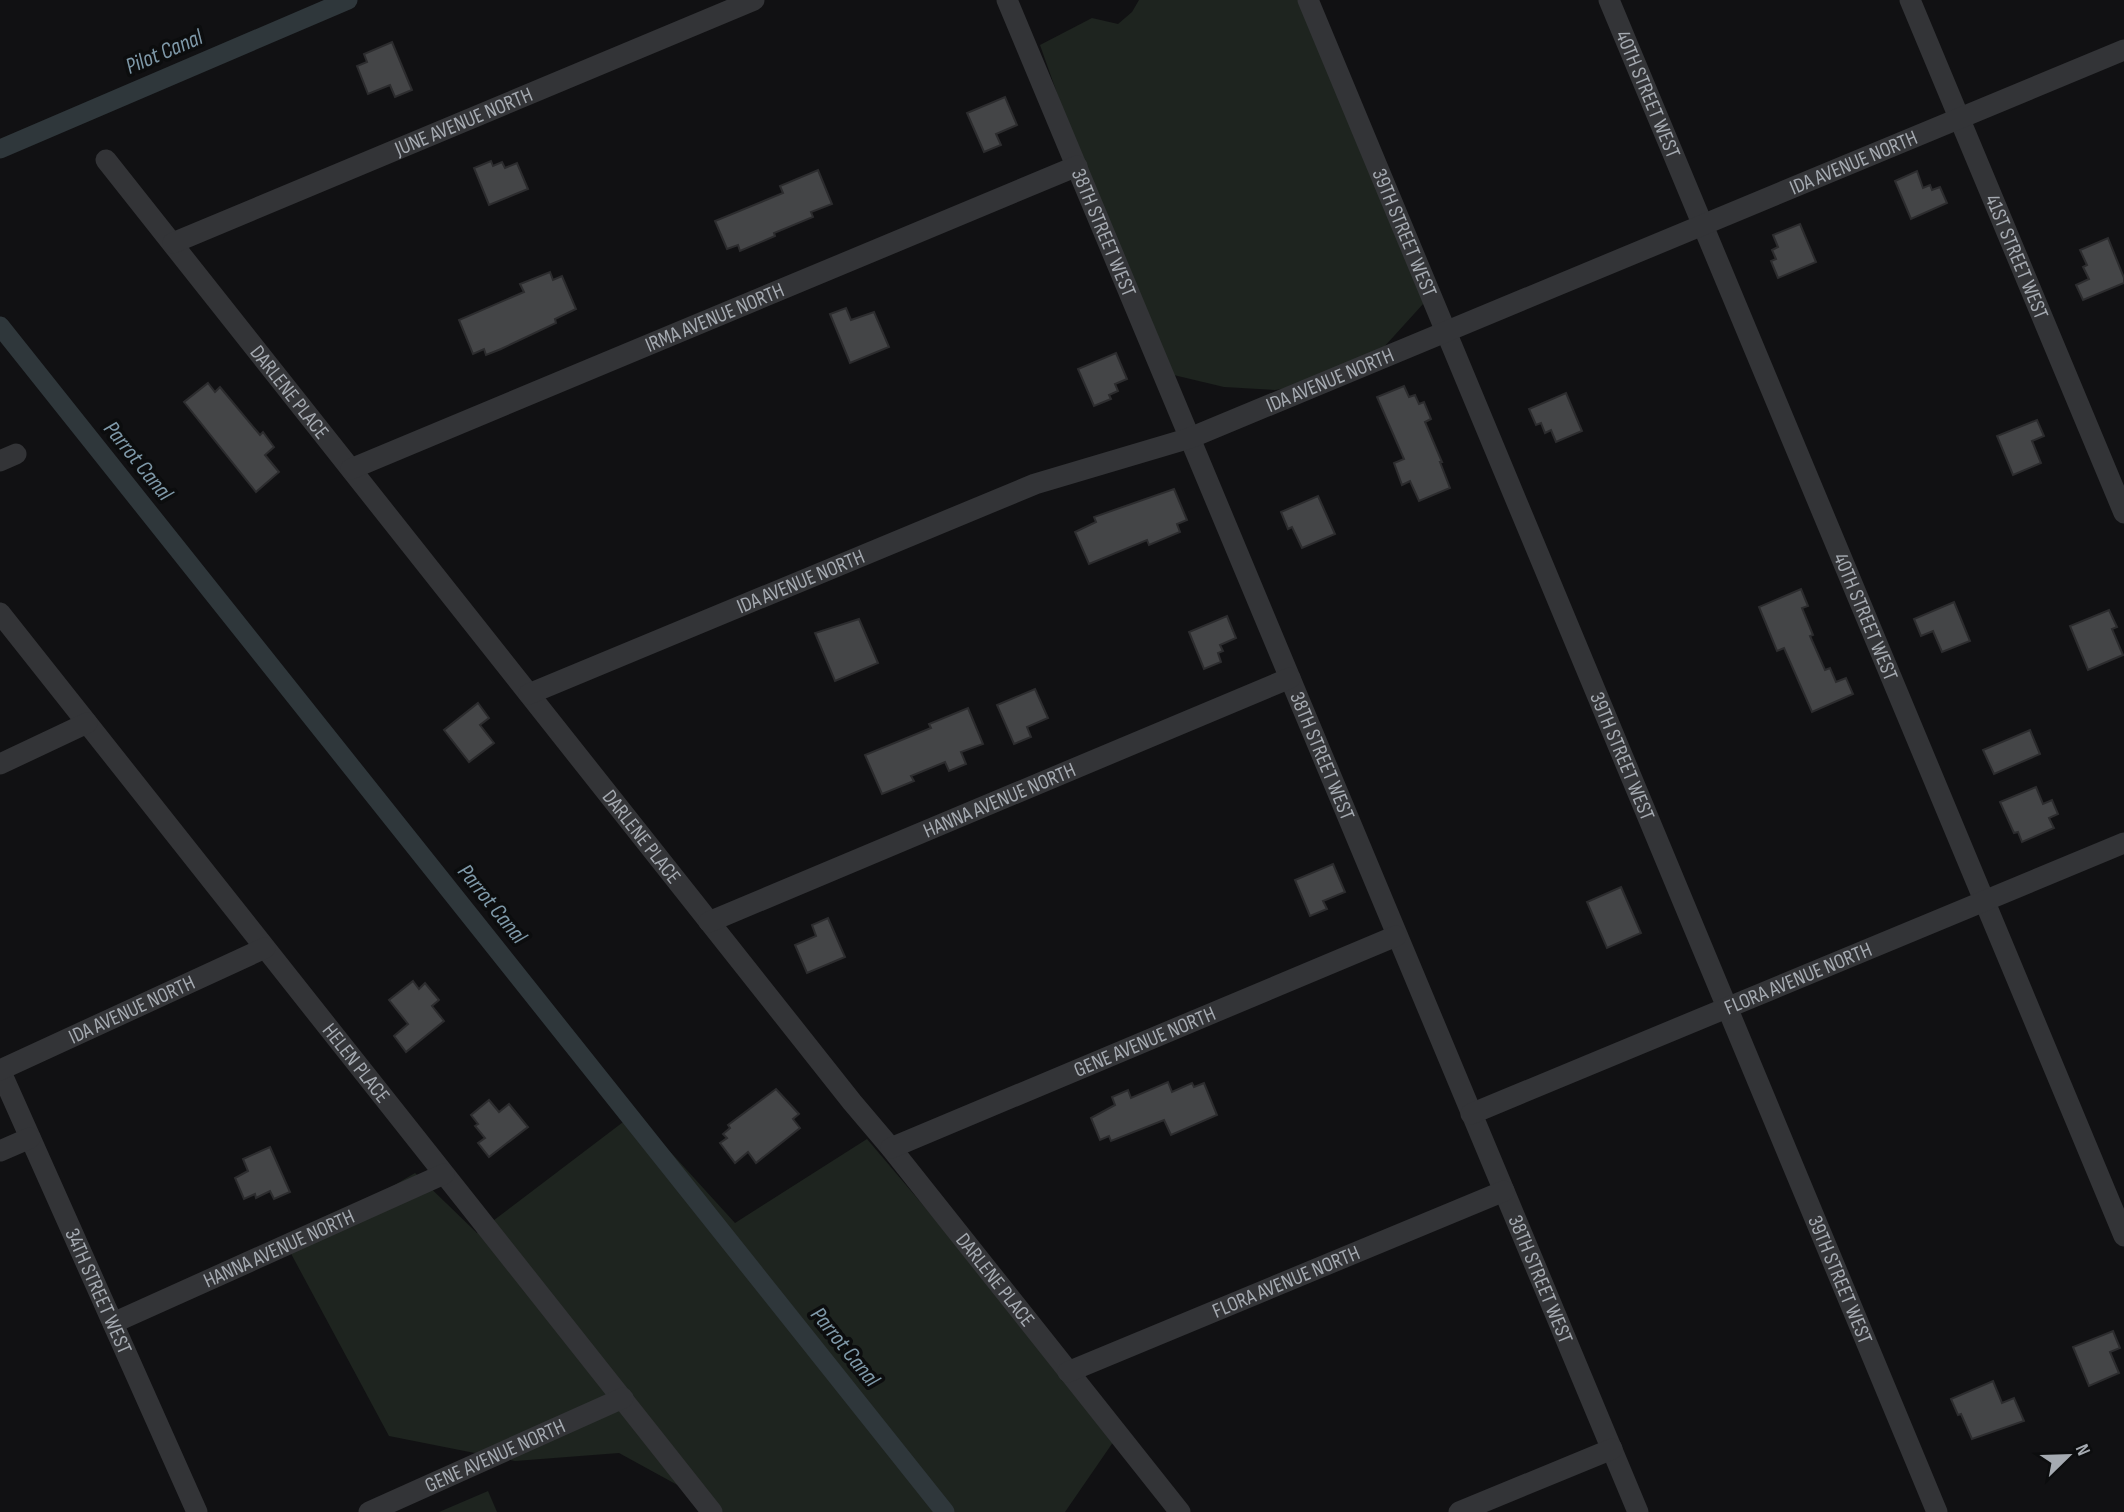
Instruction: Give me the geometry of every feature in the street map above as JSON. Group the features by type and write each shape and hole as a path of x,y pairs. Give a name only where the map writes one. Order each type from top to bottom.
{"street":[{"name":"JUNE AVENUE NORTH","path":"173,243 754,0"},
{"name":"38TH STREET WEST","path":"1007,0 1638,1512"},
{"name":"39TH STREET WEST","path":"1308,0 1937,1512"},
{"name":"40TH STREET WEST","path":"1609,0 2124,1236"},
{"name":"41ST STREET WEST","path":"1910,0 2124,513"},
{"name":"IDA AVENUE NORTH","path":"529,694 1035,484 1189,438 2124,50"},
{"name":"DARLENE PLACE","path":"106,160 1180,1512"},
{"name":"IRMA AVENUE NORTH","path":"351,469 1077,166"},
{"name":"HELEN PLACE","path":"0,612 712,1512"},
{"name":"HANNA AVENUE NORTH","path":"709,922 1290,678"},
{"path":"0,764 86,723"},
{"name":"FLORA AVENUE NORTH","path":"1471,1114 2124,843"},
{"name":"GENE AVENUE NORTH","path":"891,1147 1396,936"},
{"name":"IDA AVENUE NORTH","path":"0,1070 265,948"},
{"name":"34TH STREET WEST","path":"0,1070 197,1512"},
{"path":"0,1151 30,1138"},
{"name":"HANNA AVENUE NORTH","path":"113,1323 444,1174"},
{"name":"FLORA AVENUE NORTH","path":"1068,1372 1504,1191"},
{"name":"GENE AVENUE NORTH","path":"369,1512 623,1398"},
{"path":"1459,1512 1612,1448"}],"shaded area":[{"path":"1139,0 1317,0 1433,293 1384,347 1321,382 1275,390 1224,387 1161,372 1040,45 1092,18 1118,24 1132,12"},
{"path":"635,1113 735,1223 867,1139 1118,1435 1065,1512 702,1512 692,1493 619,1453 515,1461 389,1436 288,1248 415,1173 477,1233"},
{"path":"488,1491 497,1512 439,1512"}],"building":[{"path":"392,42 412,90 395,97 390,85 368,94 357,66 367,62 364,54"},
{"path":"1005,97 1017,125 996,134 1001,145 984,152 967,113"},
{"path":"491,161 493,166 502,162 505,168 517,163 528,189 489,205 474,168"},
{"path":"818,170 832,204 811,212 813,217 740,251 738,245 727,249 715,221 783,193 780,186"},
{"path":"1917,171 1923,188 1930,185 1932,190 1940,187 1947,203 1911,219 1895,181"},
{"path":"1800,224 1816,262 1778,278 1771,261 1776,259 1772,250 1778,247 1773,235"},
{"path":"2108,238 2124,283 2083,300 2076,285 2089,279 2083,267 2087,265 2080,250"},
{"path":"550,272 553,280 562,276 576,309 555,319 556,323 501,349 486,355 484,349 473,354 459,320 524,292 520,284"},
{"path":"846,308 851,320 874,312 889,347 850,363 830,314"},
{"path":"1116,353 1127,379 1115,384 1118,391 1109,395 1111,399 1094,406 1078,369"},
{"path":"208,383 215,392 220,387 260,435 263,432 274,447 265,455 279,472 256,492 184,402"},
{"path":"1404,386 1409,397 1415,395 1419,404 1424,402 1431,419 1425,422 1450,488 1419,501 1410,481 1402,485 1394,463 1404,459 1377,397"},
{"path":"1566,393 1582,431 1556,442 1551,430 1545,433 1541,423 1536,425 1529,409"},
{"path":"2037,420 2044,436 2032,441 2041,463 2013,475 1997,436"},
{"path":"1174,489 1187,520 1177,524 1180,532 1149,545 1147,540 1089,564 1075,532 1096,522 1094,517"},
{"path":"1318,496 1335,534 1302,548 1292,527 1288,529 1281,512"},
{"path":"1801,589 1808,606 1802,608 1813,635 1810,636 1825,670 1830,668 1836,682 1846,678 1853,694 1812,712 1784,648 1777,651 1759,607"},
{"path":"1954,602 1970,641 1942,652 1933,631 1921,636 1914,619"},
{"path":"2109,610 2117,627 2112,629 2123,655 2088,670 2070,626"},
{"path":"1227,616 1236,638 1220,645 1223,651 1218,653 1221,662 1204,669 1189,632"},
{"path":"859,619 878,663 835,681 815,633"},
{"path":"1035,689 1048,718 1027,727 1031,737 1014,744 997,705"},
{"path":"478,703 489,718 480,725 494,743 469,762 444,730"},
{"path":"968,708 983,744 961,752 966,764 949,771 945,762 911,776 914,781 882,794 865,755 931,728 929,724"},
{"path":"2030,730 2040,754 1994,774 1983,750"},
{"path":"2036,787 2043,804 2052,800 2058,814 2049,818 2054,828 2022,842 2018,832 2014,833 2000,802"},
{"path":"1333,864 1345,892 1323,901 1327,909 1310,916 1295,880"},
{"path":"1621,887 1641,933 1607,948 1587,902"},
{"path":"828,918 845,957 807,973 795,945 816,936 812,925"},
{"path":"413,981 419,989 425,983 439,1000 432,1006 444,1021 406,1052 394,1036 408,1024 389,1000"},
{"path":"1168,1082 1172,1092 1192,1083 1194,1087 1204,1083 1217,1115 1171,1135 1164,1120 1111,1141 1109,1136 1100,1140 1091,1118 1115,1105 1112,1097 1128,1090 1131,1098"},
{"path":"776,1089 799,1114 793,1119 800,1128 756,1163 748,1152 735,1163 720,1143 727,1138 723,1134 730,1128 728,1125"},
{"path":"489,1100 499,1112 509,1104 528,1127 489,1157 478,1143 485,1138 475,1126 478,1124 471,1115"},
{"path":"270,1147 290,1192 274,1199 270,1191 256,1198 255,1194 244,1199 235,1178 248,1171 243,1159"},
{"path":"2113,1331 2120,1348 2110,1352 2119,1373 2089,1386 2073,1347"},
{"path":"1993,1381 2002,1403 2014,1398 2024,1421 1972,1439 1951,1399"}],"waterway":[{"name":"Pilot Canal","path":"0,149 348,0"},
{"name":"Parrot Canal","path":"0,326 945,1512"}]}
